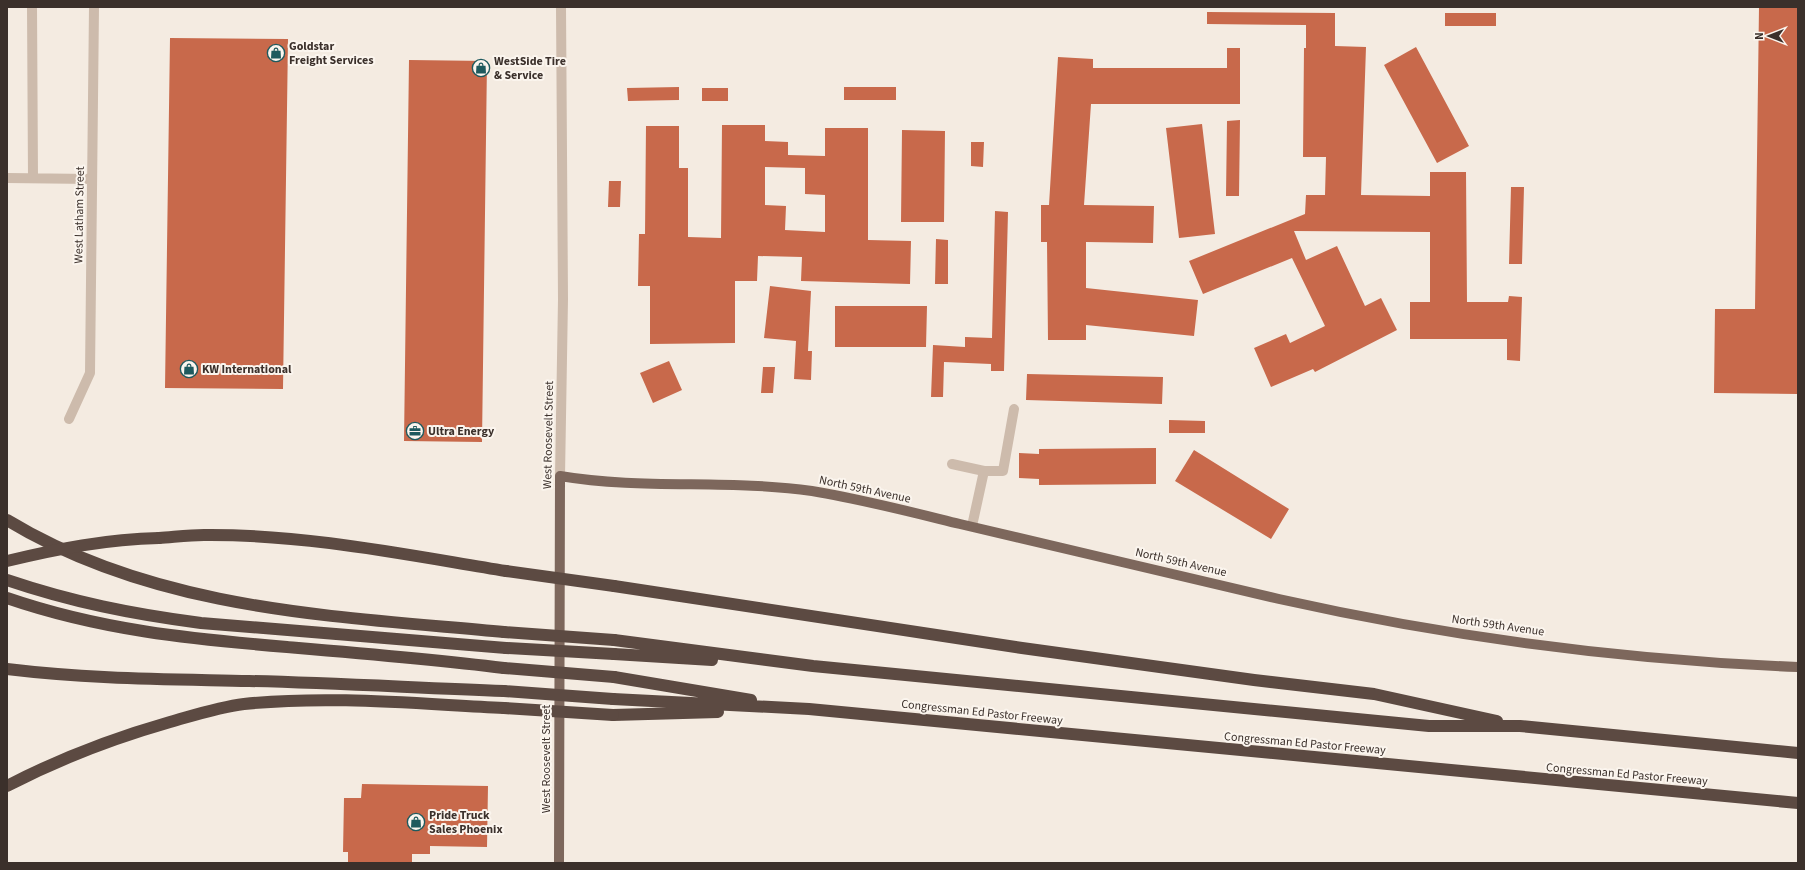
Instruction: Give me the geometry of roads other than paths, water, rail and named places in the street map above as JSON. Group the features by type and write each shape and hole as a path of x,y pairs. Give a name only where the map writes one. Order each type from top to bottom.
{"highway":[{"path":"7,520 76,557 133,577 226,601 285,610 504,632 614,640 813,666 1429,726 1520,726 1798,753"},
{"path":"7,562 72,547 126,539 205,535 296,540 341,545 1022,648 1246,679 1374,694 1520,726"},
{"path":"7,580 50,595 103,608 208,624 506,648 813,666"},
{"path":"7,598 45,611 94,623 192,639 441,660 504,668 614,677 809,709"},
{"path":"7,669 48,674 132,680 282,682 504,691 612,699 809,709"},
{"path":"7,786 97,745 145,729 220,708 270,702 324,700 504,708 612,715 809,709"},
{"name":"Congressman Ed Pastor Freeway","path":"809,709 1798,803"}],"main road":[{"name":"North 59th Avenue","path":"560,476 588,481 737,485 812,492 972,526 1283,599 1442,630 1552,646 1660,658 1798,667"},
{"name":"West Roosevelt Street","path":"559,863 560,476"}],"street":[{"path":"32,7 34,178"},
{"name":"West Latham Street","path":"69,418 90,373 94,7"},
{"name":"West Roosevelt Street","path":"560,476 563,299 561,7"},
{"path":"7,178 92,179"},
{"path":"952,464 984,471 1003,471 1014,409"},
{"path":"972,526 984,471"}],"place":[{"name":"Goldstar Freight Services","path":"276,53"},
{"name":"WestSide Tire & Service","path":"481,68"},
{"name":"KW International","path":"189,369"},
{"name":"Ultra Energy","path":"415,431"},
{"name":"Pride Truck Sales Phoenix","path":"416,822"}]}
